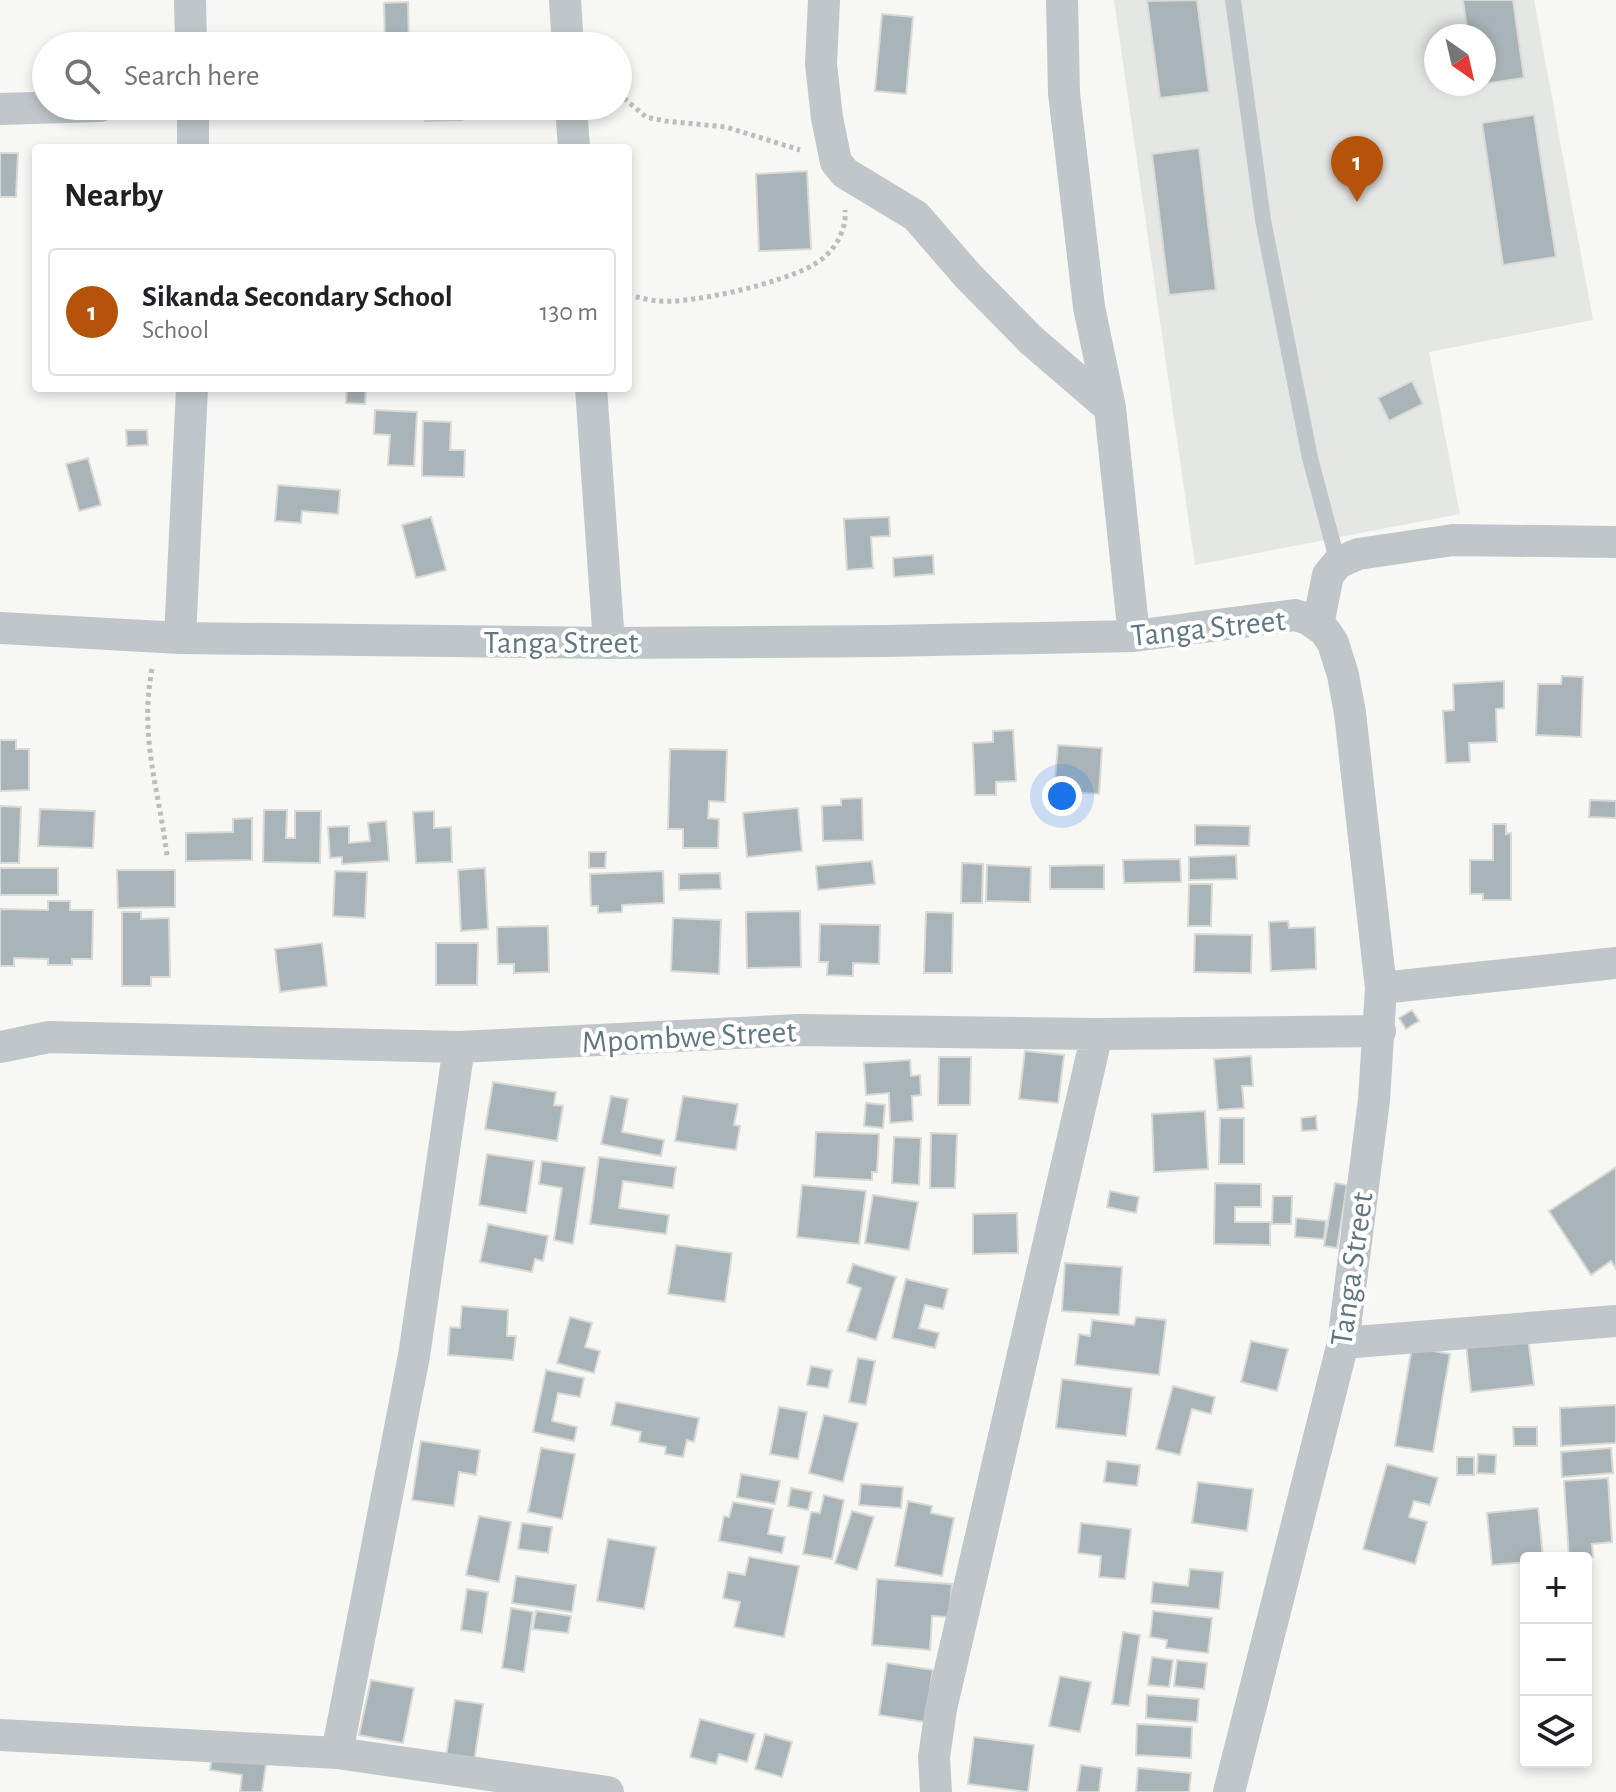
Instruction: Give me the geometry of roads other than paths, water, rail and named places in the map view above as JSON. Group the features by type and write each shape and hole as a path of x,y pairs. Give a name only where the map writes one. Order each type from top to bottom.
{"street":[{"path":"190,0 191,32"},
{"path":"565,0 567,32"},
{"path":"824,0 821,64 827,118 838,166 916,216 968,276 1031,340 1110,408"},
{"path":"1062,0 1064,93 1089,307 1110,408 1134,636"},
{"path":"0,109 32,108"},
{"path":"193,120 193,144"},
{"path":"572,120 574,144"},
{"path":"169,637 192,392"},
{"path":"591,392 609,643"},
{"path":"1318,625 1328,575 1338,563 1358,554 1453,540 1616,542"},
{"name":"Tanga Street","path":"0,628 169,637 609,643 1134,636 1295,615 1318,625 1333,643 1350,713 1381,988 1380,1031 1343,1343 1229,1792"},
{"path":"1381,988 1616,963"},
{"name":"Mpombwe Street","path":"0,1047 49,1037 459,1047 798,1030 1097,1034 1380,1031"},
{"path":"936,1792 934,1757 941,1709 1097,1034"},
{"path":"337,1753 414,1356 459,1047"},
{"path":"1343,1343 1616,1321"},
{"path":"0,1735 337,1753 608,1792"}],"lane":[{"path":"1233,0 1263,220 1310,458 1338,563"}],"place":[{"name":"Sikanda Secondary School","path":"1357,202"}]}
